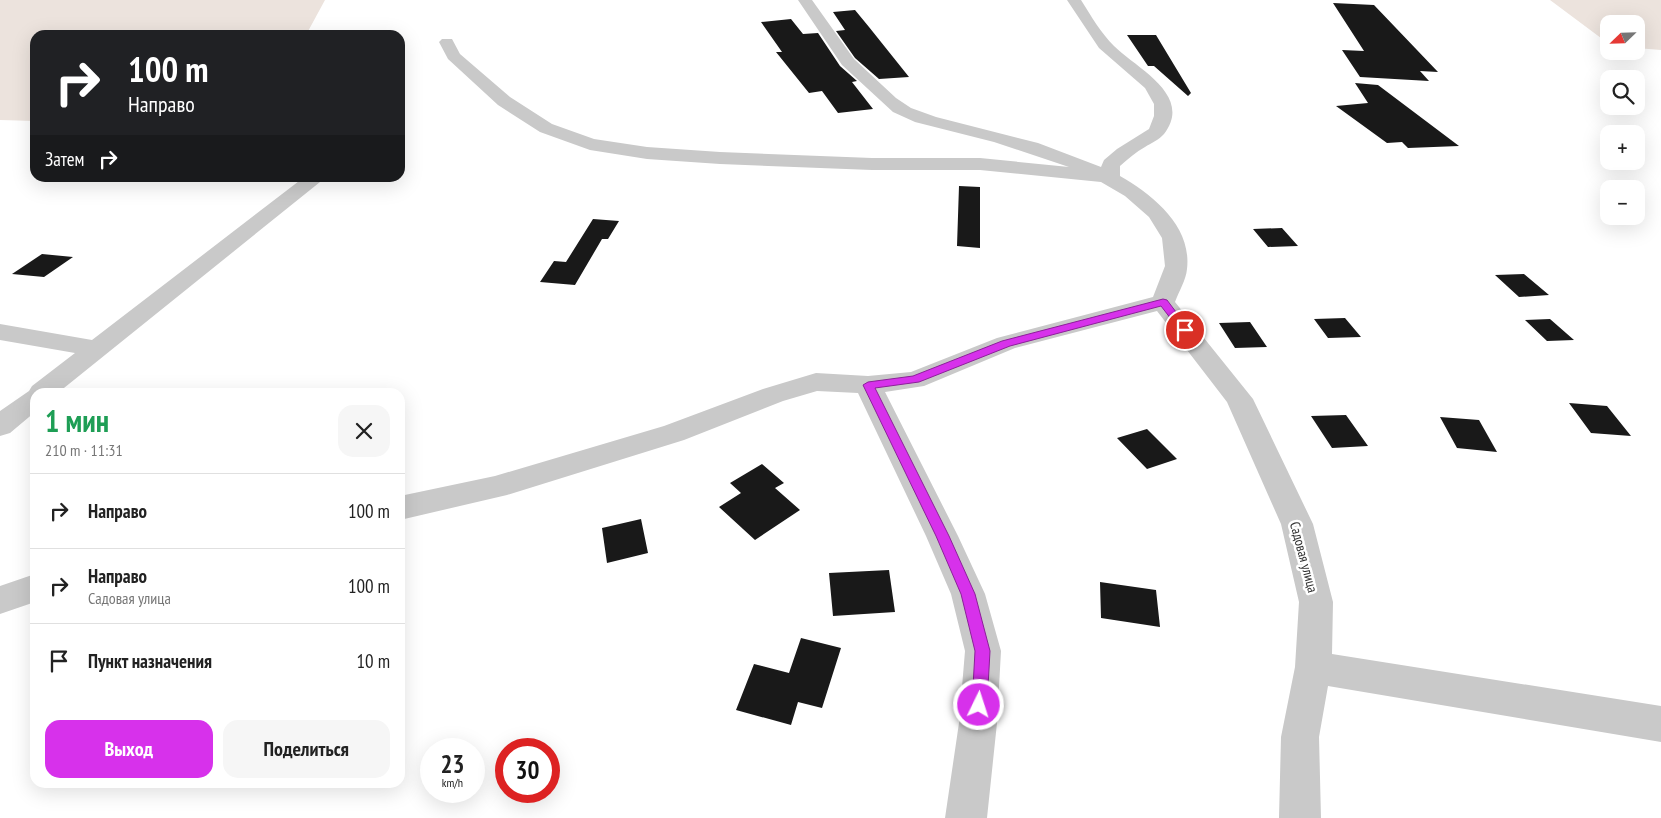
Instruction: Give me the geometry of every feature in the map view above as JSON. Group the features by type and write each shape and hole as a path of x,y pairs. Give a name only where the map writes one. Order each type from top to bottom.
{"street":[{"path":"405,507 496,487 674,433 773,395 816,382 868,385 915,380 1006,344 1163,302 1176,268 1176,249 1168,228 1140,198 1110,177 1065,158 905,112 888,100 848,61 805,0"},
{"path":"1074,0 1105,47 1151,85 1163,98 1164,114 1156,133 1129,147 1111,164 1110,177"},
{"path":"447,42 453,56 504,101 546,128 590,144 647,153 720,158 872,164 980,164 1110,177"},
{"path":"47,388 310,182"},
{"name":"Садовая улица","path":"1163,302 1239,399 1297,524 1316,602 1313,667 1300,737 1300,818"},
{"path":"0,332 98,349"},
{"path":"868,385 942,536 968,594 983,651 978,723 966,818"},
{"path":"0,426 30,402"},
{"path":"0,600 30,590"},
{"path":"1313,667 1661,724"}],"shaded area":[{"path":"0,0 325,0 309,30 30,30 30,121 0,120"},
{"path":"1550,0 1661,0 1661,50 1645,49 1645,15 1600,15 1600,37"}],"building":[{"path":"1333,3 1374,5 1438,72 1420,71 1429,81 1360,77 1342,50 1364,51"},
{"path":"855,10 909,77 879,79 855,58 836,31 845,30 833,12"},
{"path":"791,19 803,34 818,33 840,66 857,81 852,82 873,109 838,113 822,91 809,93 776,52 782,52 761,22"},
{"path":"1127,35 1156,35 1191,93 1188,96 1154,66 1148,66"},
{"path":"1355,83 1378,85 1459,146 1408,148 1402,142 1387,143 1336,106 1368,103"},
{"path":"959,186 980,187 980,248 957,246"},
{"path":"593,219 619,221 608,239 602,239 575,285 540,282 554,261 566,262"},
{"path":"1282,228 1298,246 1268,247 1253,229"},
{"path":"42,254 73,257 44,277 12,274"},
{"path":"1524,274 1549,295 1519,297 1495,275"},
{"path":"1345,318 1361,337 1328,338 1314,319"},
{"path":"1550,319 1574,340 1547,341 1525,320"},
{"path":"1250,322 1267,347 1235,348 1219,323"},
{"path":"1569,403 1607,406 1631,436 1591,433"},
{"path":"1346,415 1368,446 1332,448 1311,416"},
{"path":"1440,417 1479,420 1497,452 1457,448"},
{"path":"1147,429 1177,459 1147,469 1117,438"},
{"path":"762,464 784,483 775,488 800,510 755,540 719,507 741,493 730,483"},
{"path":"641,519 648,553 607,563 602,528"},
{"path":"889,570 895,612 833,616 829,573"},
{"path":"1100,582 1156,590 1160,627 1101,618"},
{"path":"801,638 841,648 822,708 798,702 791,725 736,710 754,664 789,673"}],"route":[{"path":"979,705 983,651 968,594 942,536 868,385 915,380 1006,344 1163,302 1185,330"}]}
